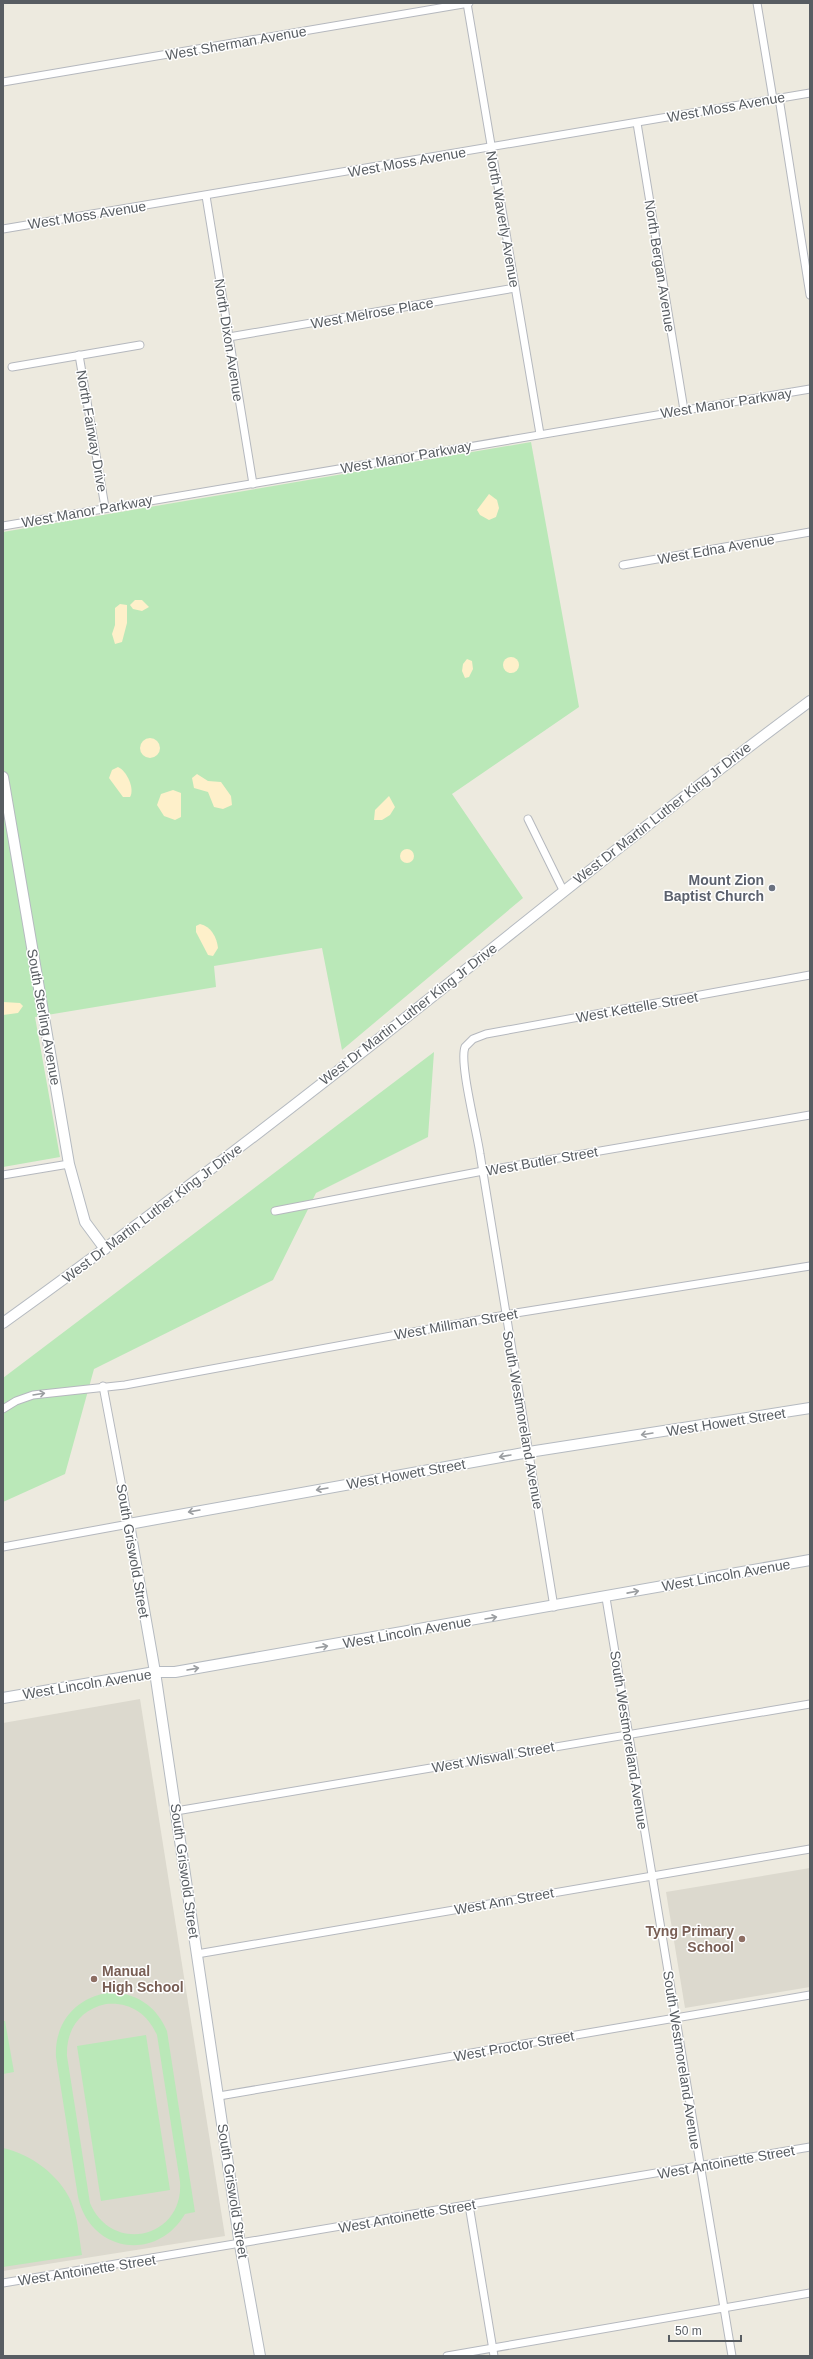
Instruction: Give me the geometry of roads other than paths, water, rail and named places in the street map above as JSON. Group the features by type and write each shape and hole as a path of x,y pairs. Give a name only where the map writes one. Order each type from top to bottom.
{"main road":[{"name":"West Dr Martin Luther King Jr Drive","path":"3,1323 105,1249 285,1112 563,890 664,811 810,701"},
{"name":"South Sterling Avenue","path":"3,777 69,1164 85,1222 105,1249"},
{"name":"West Howett Street","path":"129,1524 529,1452 810,1408"},
{"name":"South Griswold Street","path":"129,1524 155,1672 240,2245 260,2356"},
{"name":"West Lincoln Avenue","path":"3,1698 155,1672 175,1672 606,1598 810,1560"}],"street":[{"name":"West Sherman Avenue","path":"3,82 467,3"},
{"name":"North Waverly Avenue","path":"467,3 514,288 540,434"},
{"path":"757,3 776,99 810,295"},
{"name":"West Moss Avenue","path":"3,229 810,93"},
{"name":"North Bergan Avenue","path":"637,122 684,410"},
{"name":"North Dixon Avenue","path":"206,196 253,484"},
{"name":"West Melrose Place","path":"229,337 514,288"},
{"path":"12,367 140,345"},
{"name":"North Fairway Drive","path":"79,355 105,508"},
{"name":"West Manor Parkway","path":"3,526 810,389"},
{"name":"West Edna Avenue","path":"623,565 810,532"},
{"path":"528,818 563,890"},
{"name":"West Kettelle Street","path":"466,1045 476,1038 486,1034 810,976"},
{"name":"South Westmoreland Avenue","path":"466,1045 463,1059 483,1171 505,1314 554,1607"},
{"name":"West Butler Street","path":"275,1211 483,1171 810,1116"},
{"path":"3,1175 69,1164"},
{"name":"West Millman Street","path":"3,1409 16,1401 33,1395 103,1386 125,1385 505,1314 810,1266"},
{"name":"South Griswold Street","path":"103,1386 129,1524"},
{"name":"West Howett Street","path":"3,1547 129,1524"},
{"name":"South Westmoreland Avenue","path":"606,1598 651,1876 676,2018 699,2166 732,2356"},
{"name":"West Wiswall Street","path":"176,1811 810,1704"},
{"name":"West Ann Street","path":"197,1954 810,1849"},
{"name":"West Proctor Street","path":"219,2096 810,1996"},
{"name":"West Antoinette Street","path":"3,2284 240,2245 810,2147"},
{"path":"469,2205 494,2352"},
{"path":"447,2356 494,2352 810,2293"}],"place":[{"name":"Mount Zion Baptist Church","path":"772,888"},
{"name":"Tyng Primary School","path":"742,1939"},
{"name":"Manual High School","path":"94,1979"}]}
